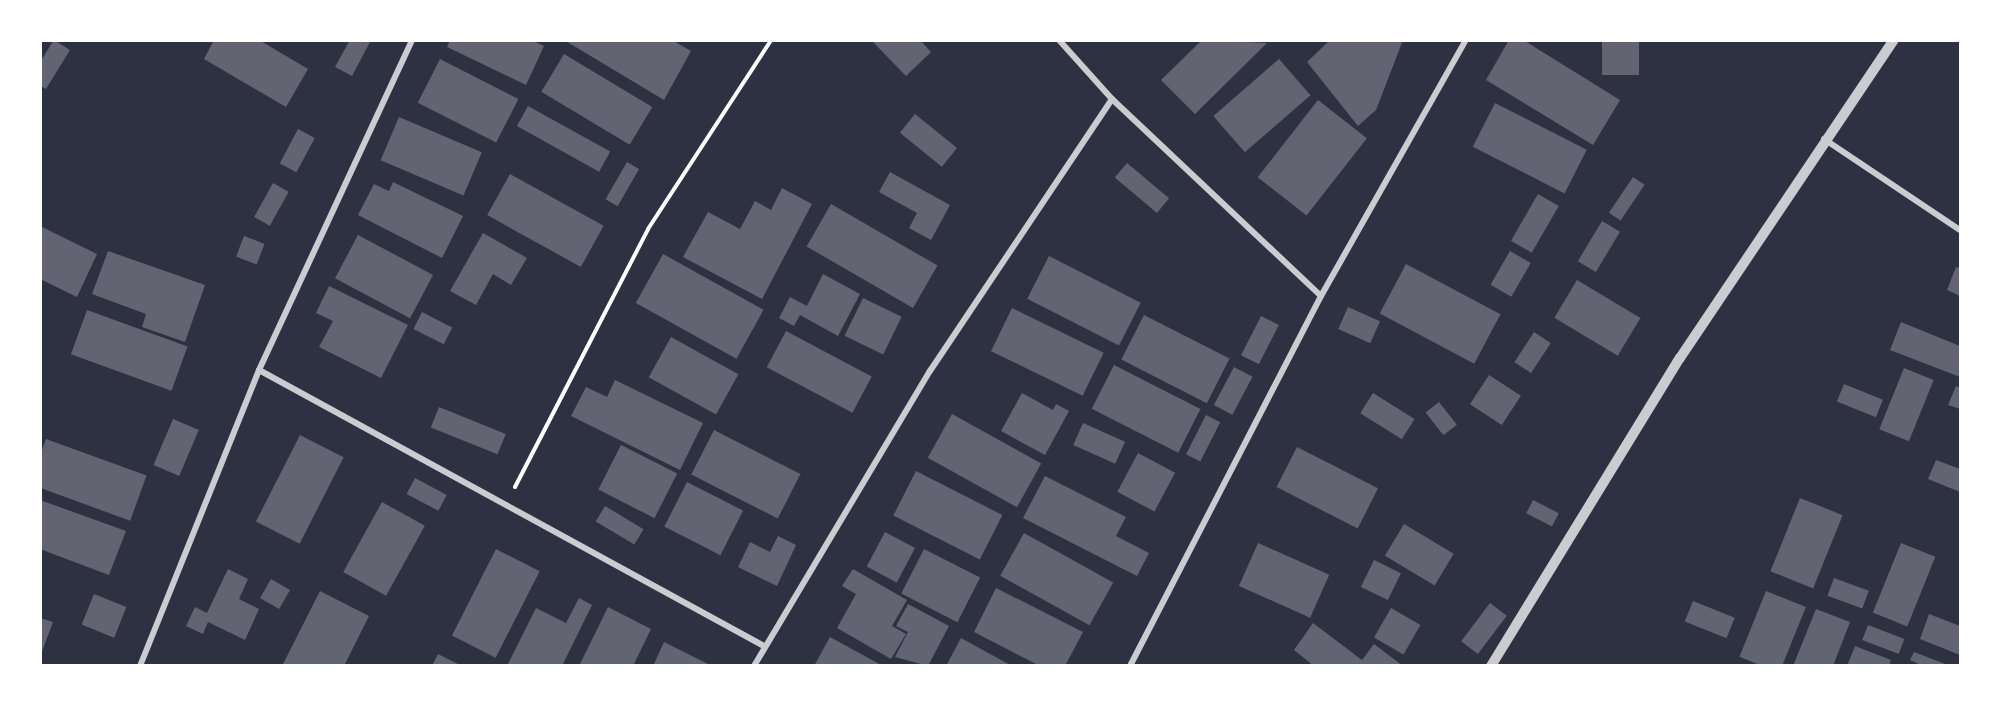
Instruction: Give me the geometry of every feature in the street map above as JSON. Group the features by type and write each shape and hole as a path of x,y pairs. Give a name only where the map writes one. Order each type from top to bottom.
{"street":[{"path":"140,666 259,370 412,40"},
{"path":"1059,40 1112,99 1321,296"},
{"path":"1130,666 1321,296 1466,40"},
{"path":"1491,666 1680,358 1824,139 1894,40"},
{"path":"754,666 930,371 1112,99"},
{"path":"1824,139 1960,230"},
{"path":"259,370 505,507 764,646"}],"path":[{"path":"505,507 648,230 771,40"}],"building":[{"path":"54,40 70,50 46,89 40,86 40,62"},
{"path":"214,40 259,40 308,69 286,107 204,59"},
{"path":"350,40 370,42 352,76 335,67"},
{"path":"450,40 531,40 544,46 526,85 447,47"},
{"path":"564,40 672,40 691,51 664,100"},
{"path":"871,40 920,40 931,52 906,76"},
{"path":"1202,40 1267,43 1195,114 1161,80"},
{"path":"1330,40 1403,40 1376,110 1358,126 1307,62"},
{"path":"1509,40 1523,40 1620,100 1593,145 1486,80"},
{"path":"1602,40 1639,40 1639,75 1602,75"},
{"path":"564,54 652,107 630,145 541,92"},
{"path":"440,59 518,99 496,143 418,103"},
{"path":"1279,59 1310,95 1245,152 1213,116"},
{"path":"1318,100 1367,138 1307,215 1258,177"},
{"path":"1495,103 1587,150 1565,193 1473,147"},
{"path":"528,106 610,152 599,172 517,126"},
{"path":"915,114 957,148 942,167 900,133"},
{"path":"399,117 482,152 463,195 381,160"},
{"path":"298,129 315,138 296,172 280,163"},
{"path":"627,162 639,169 618,206 606,199"},
{"path":"1127,163 1169,198 1157,213 1115,178"},
{"path":"890,172 950,205 931,240 909,228 917,213 879,192"},
{"path":"510,174 604,226 581,267 487,215"},
{"path":"1633,177 1645,185 1621,220 1609,213"},
{"path":"393,182 463,216 442,258 358,215 374,184 389,191"},
{"path":"273,183 289,192 270,226 254,217"},
{"path":"782,188 812,204 762,299 683,257 708,212 740,229 755,201 771,210"},
{"path":"1538,194 1559,206 1532,253 1511,241"},
{"path":"831,204 938,266 913,308 806,246"},
{"path":"1602,221 1620,232 1596,272 1578,261"},
{"path":"40,226 97,254 77,297 40,279"},
{"path":"483,233 527,258 511,285 493,274 476,305 450,291"},
{"path":"358,235 433,275 410,318 335,278"},
{"path":"244,236 265,244 257,264 236,257"},
{"path":"108,251 205,285 185,342 142,327 146,314 92,294"},
{"path":"1510,251 1531,263 1511,297 1490,285"},
{"path":"663,254 764,310 736,359 636,303"},
{"path":"1049,256 1141,303 1119,346 1027,299"},
{"path":"1406,264 1500,314 1474,364 1380,313"},
{"path":"1956,267 1960,268 1960,296 1947,290"},
{"path":"823,274 860,294 838,336 800,315 794,326 779,318 790,297 807,306"},
{"path":"1577,280 1640,318 1618,356 1554,318"},
{"path":"329,286 408,325 381,378 319,347 333,321 316,313"},
{"path":"863,298 902,317 883,355 845,336"},
{"path":"1348,307 1380,321 1370,343 1338,329"},
{"path":"1012,308 1104,353 1083,396 991,351"},
{"path":"87,310 188,347 171,391 71,354"},
{"path":"422,312 452,327 444,344 413,329"},
{"path":"1144,315 1230,359 1207,403 1121,360"},
{"path":"1261,316 1279,325 1259,364 1241,355"},
{"path":"1901,322 1960,346 1960,377 1890,350"},
{"path":"786,331 872,377 852,413 767,367"},
{"path":"1534,332 1551,343 1531,373 1514,362"},
{"path":"671,337 738,374 716,415 649,377"},
{"path":"1114,365 1200,409 1178,453 1092,409"},
{"path":"1234,367 1253,377 1232,415 1214,405"},
{"path":"1904,368 1934,380 1909,441 1879,429"},
{"path":"1489,375 1521,396 1502,425 1470,404"},
{"path":"615,380 703,423 680,470 571,416 586,387 607,397"},
{"path":"1844,384 1883,400 1876,417 1837,402"},
{"path":"1956,386 1960,388 1960,409 1948,405"},
{"path":"1022,393 1053,410 1056,404 1069,411 1045,455 1001,431"},
{"path":"1373,393 1415,419 1402,439 1360,413"},
{"path":"1439,402 1457,425 1443,435 1426,412"},
{"path":"439,407 506,434 498,454 431,427"},
{"path":"952,414 1041,463 1017,507 928,458"},
{"path":"1206,415 1220,422 1200,461 1186,454"},
{"path":"173,419 199,430 179,476 153,465"},
{"path":"1083,423 1125,442 1115,464 1073,445"},
{"path":"714,430 800,474 778,519 691,475"},
{"path":"300,435 344,457 300,544 256,521"},
{"path":"46,439 147,476 130,521 40,488 40,455"},
{"path":"621,445 677,474 654,518 598,490"},
{"path":"1297,447 1378,488 1358,528 1277,487"},
{"path":"1138,453 1175,473 1154,512 1117,492"},
{"path":"1936,460 1960,469 1960,492 1928,479"},
{"path":"916,471 1002,515 980,560 893,516"},
{"path":"1045,476 1126,517 1116,536 1149,553 1137,576 1023,518"},
{"path":"415,478 447,495 438,511 407,494"},
{"path":"687,482 743,511 720,555 664,527"},
{"path":"1800,498 1843,515 1813,588 1770,571"},
{"path":"40,500 126,531 109,575 40,549"},
{"path":"1533,500 1559,513 1552,527 1526,513"},
{"path":"382,502 425,526 386,596 343,572"},
{"path":"605,506 644,529 634,545 596,521"},
{"path":"1404,524 1454,554 1435,586 1385,556"},
{"path":"885,532 915,548 897,582 867,566"},
{"path":"1024,533 1113,582 1089,625 1000,576"},
{"path":"778,536 796,545 777,586 738,567 750,542 770,552"},
{"path":"1258,543 1329,575 1310,618 1239,586"},
{"path":"1901,543 1935,557 1907,626 1873,613"},
{"path":"496,549 540,571 496,658 452,635"},
{"path":"924,549 980,578 957,622 901,594"},
{"path":"1374,560 1401,573 1388,600 1361,587"},
{"path":"228,569 248,579 239,599 259,609 245,640 208,622 203,634 186,626 195,607 207,613"},
{"path":"853,569 907,600 892,626 906,634 891,659 837,628 856,594 842,586"},
{"path":"1834,578 1869,591 1862,609 1828,596"},
{"path":"271,579 290,590 279,609 260,598"},
{"path":"996,588 1083,632 1065,666 1040,666 974,632"},
{"path":"320,591 369,616 344,666 282,666"},
{"path":"1766,591 1806,607 1782,666 1762,666 1739,657"},
{"path":"94,594 126,607 114,638 82,625"},
{"path":"579,598 592,605 562,666 507,666 536,608 566,623"},
{"path":"1693,601 1735,618 1726,638 1685,621"},
{"path":"1490,603 1507,616 1478,654 1461,641"},
{"path":"908,604 949,626 928,666 895,657 908,632 896,626"},
{"path":"608,607 651,629 633,666 579,666"},
{"path":"1391,608 1420,625 1403,654 1374,637"},
{"path":"1816,609 1850,622 1833,666 1793,666"},
{"path":"1929,614 1960,626 1960,655 1920,639"},
{"path":"40,618 53,622 41,654 40,654"},
{"path":"1313,623 1362,660 1374,644 1403,666 1314,666 1294,650"},
{"path":"1868,625 1904,639 1899,654 1862,640"},
{"path":"830,637 883,666 814,666"},
{"path":"961,638 1012,666 946,666"},
{"path":"664,642 708,664 707,666 653,666"},
{"path":"1855,646 1891,660 1889,666 1847,666"},
{"path":"1914,652 1948,666 1923,666 1910,660"},
{"path":"438,654 462,666 432,666"}]}
